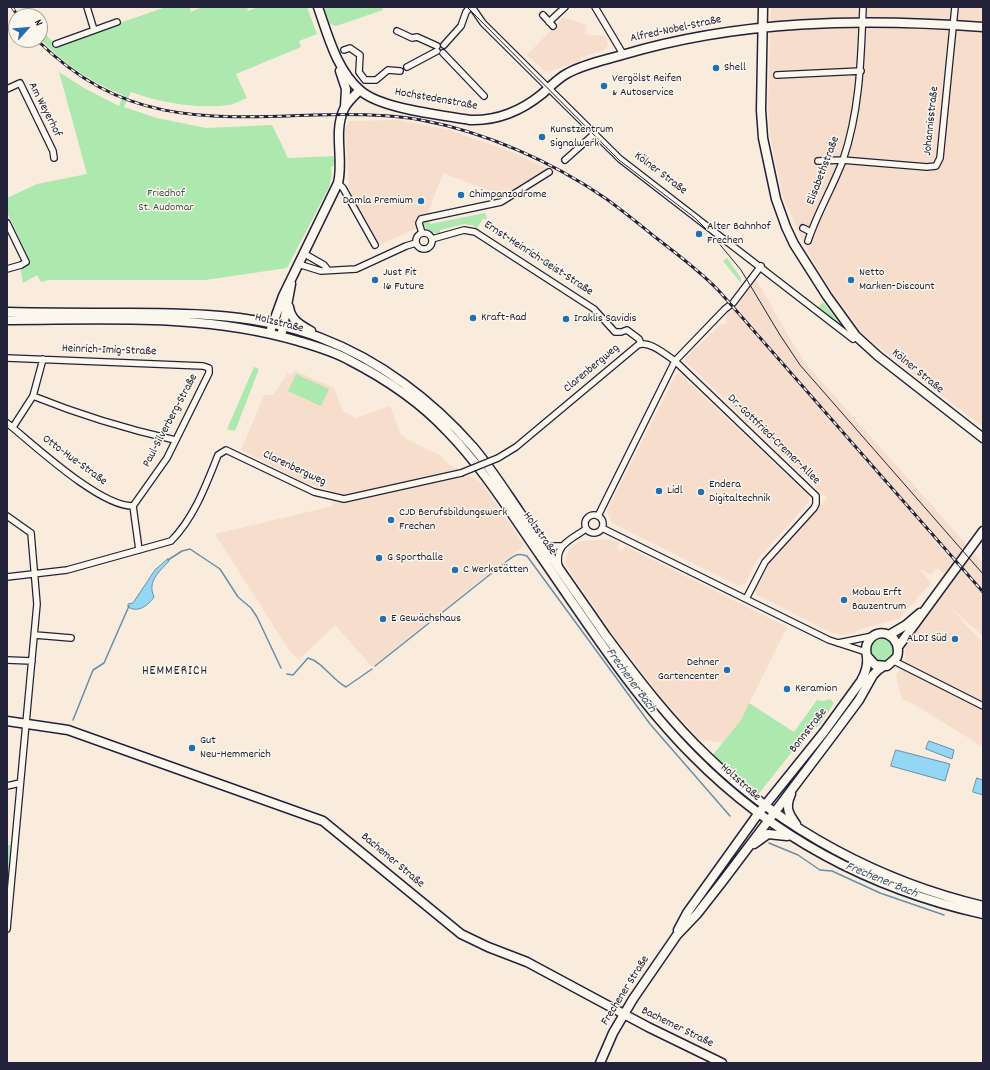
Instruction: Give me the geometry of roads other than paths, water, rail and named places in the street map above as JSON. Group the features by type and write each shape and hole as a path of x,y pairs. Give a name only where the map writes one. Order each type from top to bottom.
{"main road":[{"name":"Hochstedenstraße","path":"318,7 334,51 345,72 360,90 376,100 395,106 481,121 497,118 519,110 550,87"},
{"name":"Kölner Straße","path":"764,7 761,110 763,138 776,199 794,244 827,296 856,336 873,352 941,407 983,438"},
{"name":"Alfred-Nobel-Straße","path":"550,87 568,73 623,54 685,39 763,27 862,22 953,24 983,27"},
{"path":"270,333 283,296 338,184 340,173 339,128 345,107 346,89 334,51"},
{"path":"345,107 360,90"},
{"path":"281,336 293,276"},
{"name":"Holzstraße","path":"288,304 291,316 295,321 320,337 360,356 395,377 428,402 473,447 605,634 656,701 708,757 765,806 798,828 852,859 882,873 930,892 983,906"},
{"name":"Holzstraße","path":"7,312 184,313 225,316 283,326 320,337"},
{"name":"Holzstraße","path":"7,320 170,321 224,325 270,333 347,358 390,384 423,408 447,430 496,492 592,630 648,705 693,757 758,814 790,837 841,866 902,891 983,914"},
{"path":"898,647 983,531"},
{"path":"889,635 906,625 925,609"},
{"path":"881,633 889,635 895,640 898,647 898,652 894,661 884,666 875,665 866,654 866,644 872,636 881,633"},
{"name":"Bonnstraße","path":"758,814 852,696 865,673 866,654"},
{"name":"Bonnstraße","path":"768,821 859,700 873,675 884,666"},
{"name":"Bachemer Straße","path":"7,722 68,730 323,821 462,934 488,948 527,962 624,1015 722,1063"},
{"path":"794,787 788,799 788,810 798,828"},
{"name":"Frechener Straße","path":"677,935 687,913 758,814"},
{"name":"Frechener Straße","path":"600,1063 624,1015 645,979 677,935 697,914 768,821"},
{"path":"748,848 768,834 790,837"}],"street":[{"path":"87,7 94,30"},
{"name":"Kölner Straße","path":"444,45 461,26 466,12 471,7 483,23 550,87 594,134 620,159 761,266 853,339"},
{"path":"543,15 551,24 565,7"},
{"path":"594,7 623,54"},
{"name":"Elisabethstraße","path":"808,241 842,160 853,122 861,71 863,7"},
{"name":"Johannisstraße","path":"818,161 842,160 927,167 936,166 940,158 955,7"},
{"path":"56,44 117,22"},
{"path":"397,31 412,38 417,37 443,53 484,96"},
{"path":"407,67 444,45 446,49 443,53"},
{"path":"344,50 350,48 360,55 359,72 362,78 368,81 376,80 388,70 400,71"},
{"path":"777,75 861,71"},
{"name":"Am Weyerhof","path":"7,89 20,83 53,151 54,158"},
{"path":"565,160 594,134"},
{"name":"Ernst-Heinrich-Geist-Straße","path":"549,172 501,202 421,219 419,223 422,233 416,238 416,243 421,249 427,249 431,245 432,239 464,230 475,232 594,309 615,332 627,330 639,339 641,344"},
{"path":"338,184 343,188 376,245"},
{"path":"7,223 26,262 21,265 7,268"},
{"path":"803,228 811,232"},
{"path":"422,233 429,234 432,239"},
{"name":"Ernst-Heinrich-Geist-Straße","path":"298,264 321,271 356,269 406,246 416,243"},
{"path":"303,253 324,265 328,270"},
{"path":"598,516 675,361 725,309 733,303 761,266"},
{"name":"Dr.-Gottfried-Cremer-Allee","path":"641,344 650,346 675,361 816,496 816,504 814,508 765,562 746,599"},
{"name":"Clarenbergweg","path":"7,577 35,575 81,567 171,541 179,533 198,500 218,456 226,450 314,492 344,500 461,473 498,458 516,448 641,344"},
{"name":"Heinrich-Imig-Straße","path":"7,358 204,366 208,368"},
{"path":"13,427 33,396 43,359"},
{"name":"Paul-Silverberg-Straße","path":"133,506 166,458 209,373 208,368"},
{"path":"33,396 72,412 124,429 175,440"},
{"name":"Otto-Hue-Straße","path":"7,422 68,473 117,504 133,506"},
{"path":"133,506 139,550"},
{"path":"592,515 598,516 603,523 602,528 595,533 589,532 584,524 586,518 592,515"},
{"path":"7,516 31,533 37,604 7,929"},
{"path":"602,528 838,643 866,654"},
{"path":"540,541 549,546 561,546 586,529"},
{"path":"559,568 557,558 561,546"},
{"path":"34,635 71,638"},
{"path":"838,643 872,636"},
{"path":"7,660 32,661"},
{"path":"894,661 983,706"},
{"path":"7,786 20,783"}],"water":[{"path":"168,559 169,561 153,581 152,591 154,597 152,600 146,606 139,609 132,609 128,607 128,604 133,603 155,570"},
{"path":"929,741 954,750 952,759 926,749"},
{"path":"896,750 950,764 945,781 891,766"},
{"path":"977,778 983,780 983,795 973,792"}],"waterway":[{"path":"168,560 182,551 190,549 220,569 238,597 251,608 257,617 281,668"},
{"name":"Frechener Bach","path":"375,666 514,556 527,556 650,724 730,816"},
{"path":"73,720 93,670 104,663 129,606"},
{"path":"287,674 293,675 308,658 318,663 346,687 372,669"},
{"name":"Frechener Bach","path":"769,843 798,855 820,870 832,871 880,893 944,915"}],"tram line":[{"path":"467,7 619,160 695,218 712,235 741,270 800,365 983,574"}],"railway":[{"path":"46,48 69,68 101,88 133,102 166,110 201,115 237,117 355,115 421,120 445,125 493,140 540,160 562,172 605,198 688,263 719,291 983,592"}],"place":[{"name":"Shell","path":"716,68"},
{"name":"Vergölst Reifen & Autoservice","path":"604,86"},
{"name":"Kunstzentrum Signalwerk","path":"542,137"},
{"name":"Chimpanzodrome","path":"461,195"},
{"name":"Damla Premium","path":"421,201"},
{"name":"Alter Bahnhof Frechen","path":"699,234"},
{"name":"Just Fit 16 Future","path":"375,280"},
{"name":"Netto Marken-Discount","path":"851,280"},
{"name":"Kraft-Rad","path":"473,318"},
{"name":"Iraklis Savidis","path":"566,319"},
{"name":"Lidl","path":"659,491"},
{"name":"Endera Digitaltechnik","path":"701,492"},
{"name":"CJD Berufsbildungswerk Frechen","path":"391,520"},
{"name":"G Sporthalle","path":"379,558"},
{"name":"C Werkstätten","path":"455,570"},
{"name":"Mobau Erft Bauzentrum","path":"844,600"},
{"name":"E Gewächshaus","path":"383,619"},
{"name":"ALDI Süd","path":"955,639"},
{"name":"Dehner Gartencenter","path":"727,670"},
{"name":"Keramion","path":"787,689"},
{"name":"Gut Neu-Hemmerich","path":"192,748"}],"district":[{"name":"HEMMERICH","path":"175,672"}],"park label":[{"name":"Friedhof St. Audomar","path":"166,201"}]}
